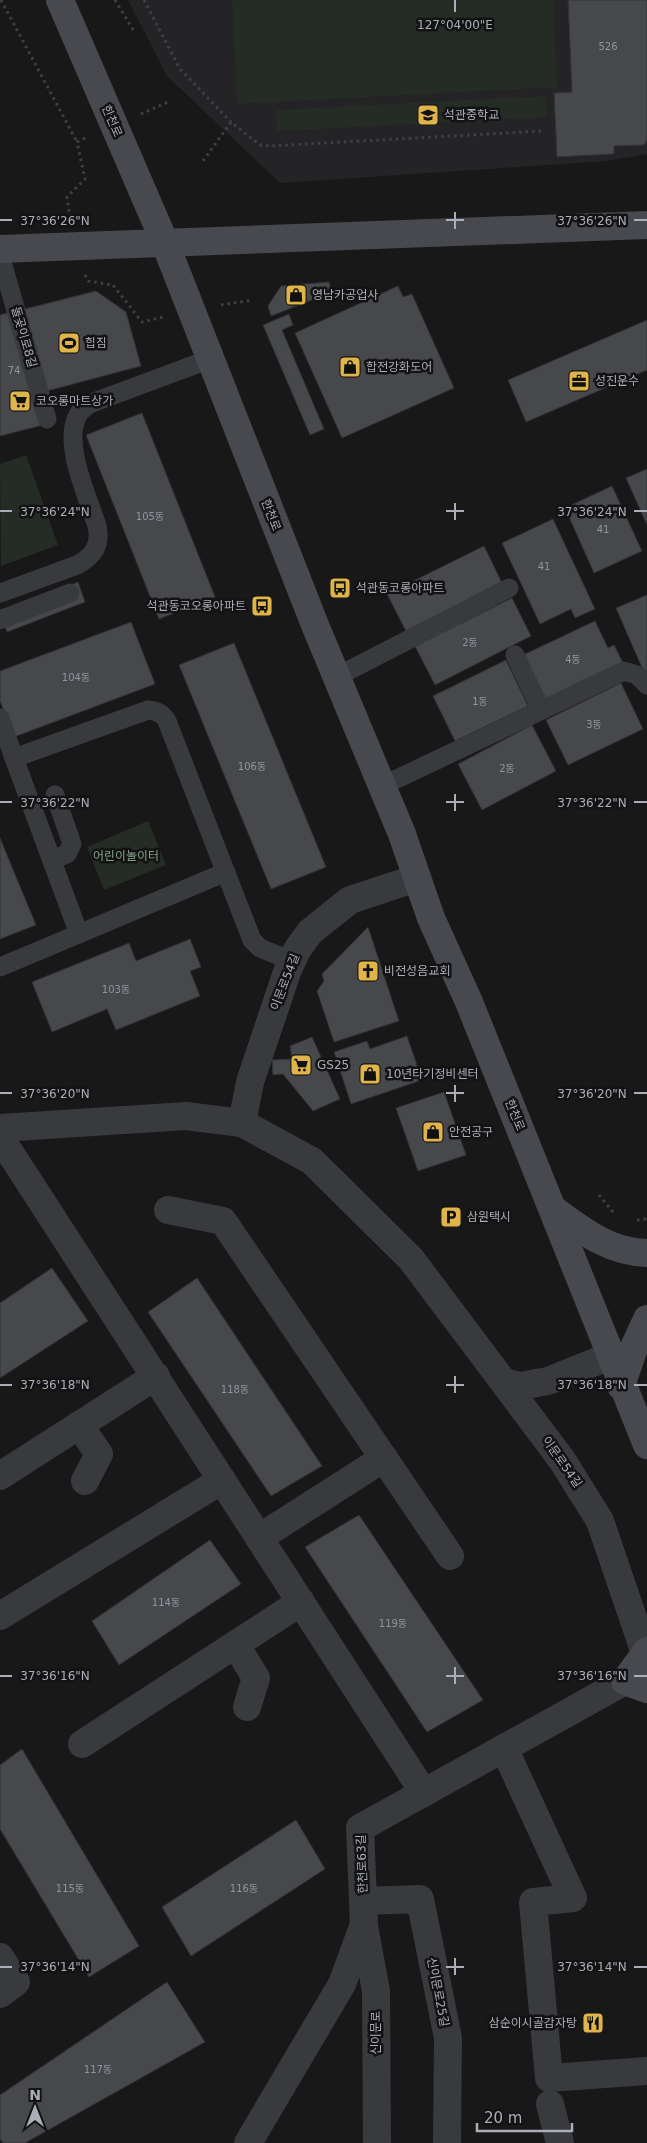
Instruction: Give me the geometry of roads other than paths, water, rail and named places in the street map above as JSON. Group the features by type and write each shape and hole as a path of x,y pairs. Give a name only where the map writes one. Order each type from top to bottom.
{"main road":[{"name":"한천로","path":"60,0 164,243 336,677 382,786 431,918 469,1002 553,1208 621,1386 647,1445"},
{"path":"0,249 647,224"},
{"path":"553,1208 589,1236 611,1247 647,1253"},
{"path":"621,1386 635,1345 647,1319"},
{"path":"636,1685 646,1652"}],"street":[{"name":"이문로54길","path":"417,878 350,900 310,932 292,961 250,1082 242,1123 312,1161 411,1259 562,1460 600,1521 646,1652"},
{"path":"0,1128 186,1116 242,1123"},
{"path":"0,1137 424,1793"},
{"path":"168,1210 223,1220 450,1556"},
{"path":"504,1382 520,1386 548,1381 610,1356"},
{"path":"0,1476 156,1376"},
{"path":"79,1425 99,1454 85,1481"},
{"path":"259,1538 384,1458"},
{"path":"0,1616 222,1480"},
{"path":"82,1744 301,1602"},
{"path":"236,1645 256,1678 247,1707"},
{"name":"한천로63길","path":"248,2143 342,1984 363,1912 360,1828 504,1748 636,1685"},
{"path":"504,1748 573,1898 533,1902 549,2078 647,2072"},
{"name":"신이문로25길","path":"363,1912 420,1899 448,2038 447,2143"},
{"name":"신이문로","path":"363,1912 376,1991 377,2143"},
{"path":"0,1957 16,1982 0,1994"},
{"path":"550,2104 560,2143"}],"lane":[{"name":"돌곶이로8길","path":"0,255 47,419"},
{"path":"0,593 77,565 89,559 97,548 100,537 74,454 74,425 78,413 89,404 210,359"},
{"path":"336,677 509,588"},
{"path":"0,620 70,594"},
{"path":"515,655 541,710"},
{"path":"382,786 624,671 637,675 647,684"},
{"path":"14,758 148,710 160,712 167,721 252,940 260,948 292,961"},
{"path":"0,718 80,934"},
{"path":"52,860 67,854 72,844 55,795"},
{"path":"0,967 226,872"}],"place":[{"name":"석관중학교","path":"428,115"},
{"name":"영남카공업사","path":"296,295"},
{"name":"힙짐","path":"69,343"},
{"name":"합전강화도어","path":"350,367"},
{"name":"성진운수","path":"579,381"},
{"name":"코오롱마트상가","path":"20,401"},
{"name":"석관동코롱아파트","path":"340,588"},
{"name":"석관동코오롱아파트","path":"262,606"},
{"name":"비전성음교회","path":"368,971"},
{"name":"GS25","path":"301,1065"},
{"name":"10년타기정비센터","path":"370,1074"},
{"name":"안전공구","path":"433,1132"},
{"name":"삼원택시","path":"451,1217"},
{"name":"삼순이시골감자탕","path":"593,2023"}],"park label":[{"name":"어린이놀이터","path":"126,856"}]}
